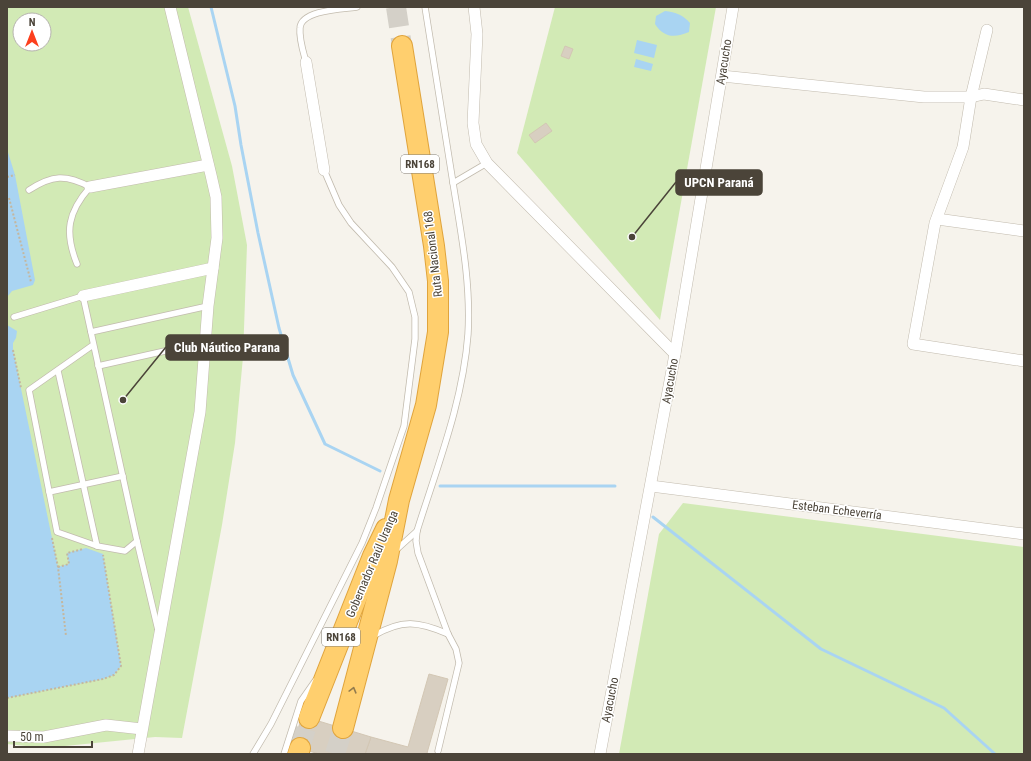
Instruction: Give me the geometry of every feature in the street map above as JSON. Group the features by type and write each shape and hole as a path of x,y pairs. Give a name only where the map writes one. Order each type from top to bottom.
{"highway":[{"name":"Ruta Nacional 168","path":"402,46 434,246 439,313 432,376 411,460"},
{"name":"Gobernador Raúl Uranga","path":"343,728 387,561 399,500 411,460"},
{"name":"Gobernador Raúl Uranga","path":"309,718 373,556 399,500"}],"street":[{"path":"138,754 200,412 208,306 217,238 216,197 170,7"},
{"path":"474,7 477,34 473,123 476,144 488,162 675,354"},
{"name":"Ayacucho","path":"600,754 675,354 733,7"},
{"path":"987,30 971,97 963,147 937,219 913,344 1024,361"},
{"path":"306,62 324,170"},
{"path":"722,76 924,97 971,97 984,94 1024,100"},
{"path":"90,187 208,165"},
{"path":"937,219 1024,232"},
{"path":"83,296 213,268"},
{"name":"Esteban Echeverría","path":"651,486 1024,534"},
{"path":"7,736 44,737 106,725 142,729"}],"lane":[{"path":"306,62 300,26 305,17 312,14 357,7"},
{"path":"425,7 467,280 468,334 462,374 454,410 417,531 416,541 418,553 448,634 456,649 459,663 438,751"},
{"path":"453,182 488,162"},
{"path":"253,754 271,724 368,529 404,426 415,339 415,317 409,292 392,267 351,223 339,206 324,170"},
{"path":"29,190 43,181 59,177 76,179 90,187 79,200 71,215 69,232 70,248 77,264"},
{"path":"14,317 83,296 137,541 159,633"},
{"path":"91,332 208,306"},
{"path":"98,366 205,342"},
{"path":"93,344 58,371 29,390 57,532 97,549 125,551 132,547 137,541"},
{"path":"58,371 97,549"},
{"path":"49,492 123,476"},
{"path":"387,561 409,536 417,531"},
{"path":"366,640 388,628 406,622 431,627 448,634"},
{"path":"294,752 302,701 333,657"}],"path":[{"path":"7,177 15,175"},
{"path":"9,198 31,282"},
{"path":"58,567 69,564 67,554 86,548"},
{"path":"7,698 103,679 114,675 121,666 103,554 97,549"}],"green space":[{"path":"7,7 188,7 232,166 247,245 243,357 235,443 222,525 182,738 155,737 45,748 7,744"},
{"path":"555,7 716,7 660,320 517,153"},
{"path":"683,503 1024,547 1024,754 619,754 659,534"}],"water":[{"path":"665,11 679,14 685,18 690,23 689,32 670,36 658,29 655,24 656,16"},
{"path":"637,40 657,45 654,58 634,53"},
{"path":"636,59 653,64 651,71 634,67"},
{"path":"7,149 15,175 35,280 33,285 12,291 7,297"},
{"path":"7,325 17,331 16,338 13,343 13,350 58,567 69,564 67,553 86,548 103,554 121,666 114,675 103,679 7,698"}],"building":[{"path":"565,46 573,49 569,59 561,56"},
{"path":"546,123 552,131 535,143 529,135"},
{"path":"429,674 448,679 427,753 430,754 365,754 371,737 408,747"},
{"path":"302,716 371,737 365,754 319,754 293,746"}],"waterway":[{"path":"211,7 235,106 258,233 279,328 293,375 325,444 380,471"},
{"path":"440,486 615,486"},
{"path":"653,517 821,649 944,708 995,754"}],"tunnel":[{"path":"396,7 402,46"},
{"path":"300,748 309,718"},
{"path":"335,754 343,728"}],"place":[{"name":"UPCN Paraná","path":"632,237"},
{"name":"Club Náutico Parana","path":"123,400"}]}
